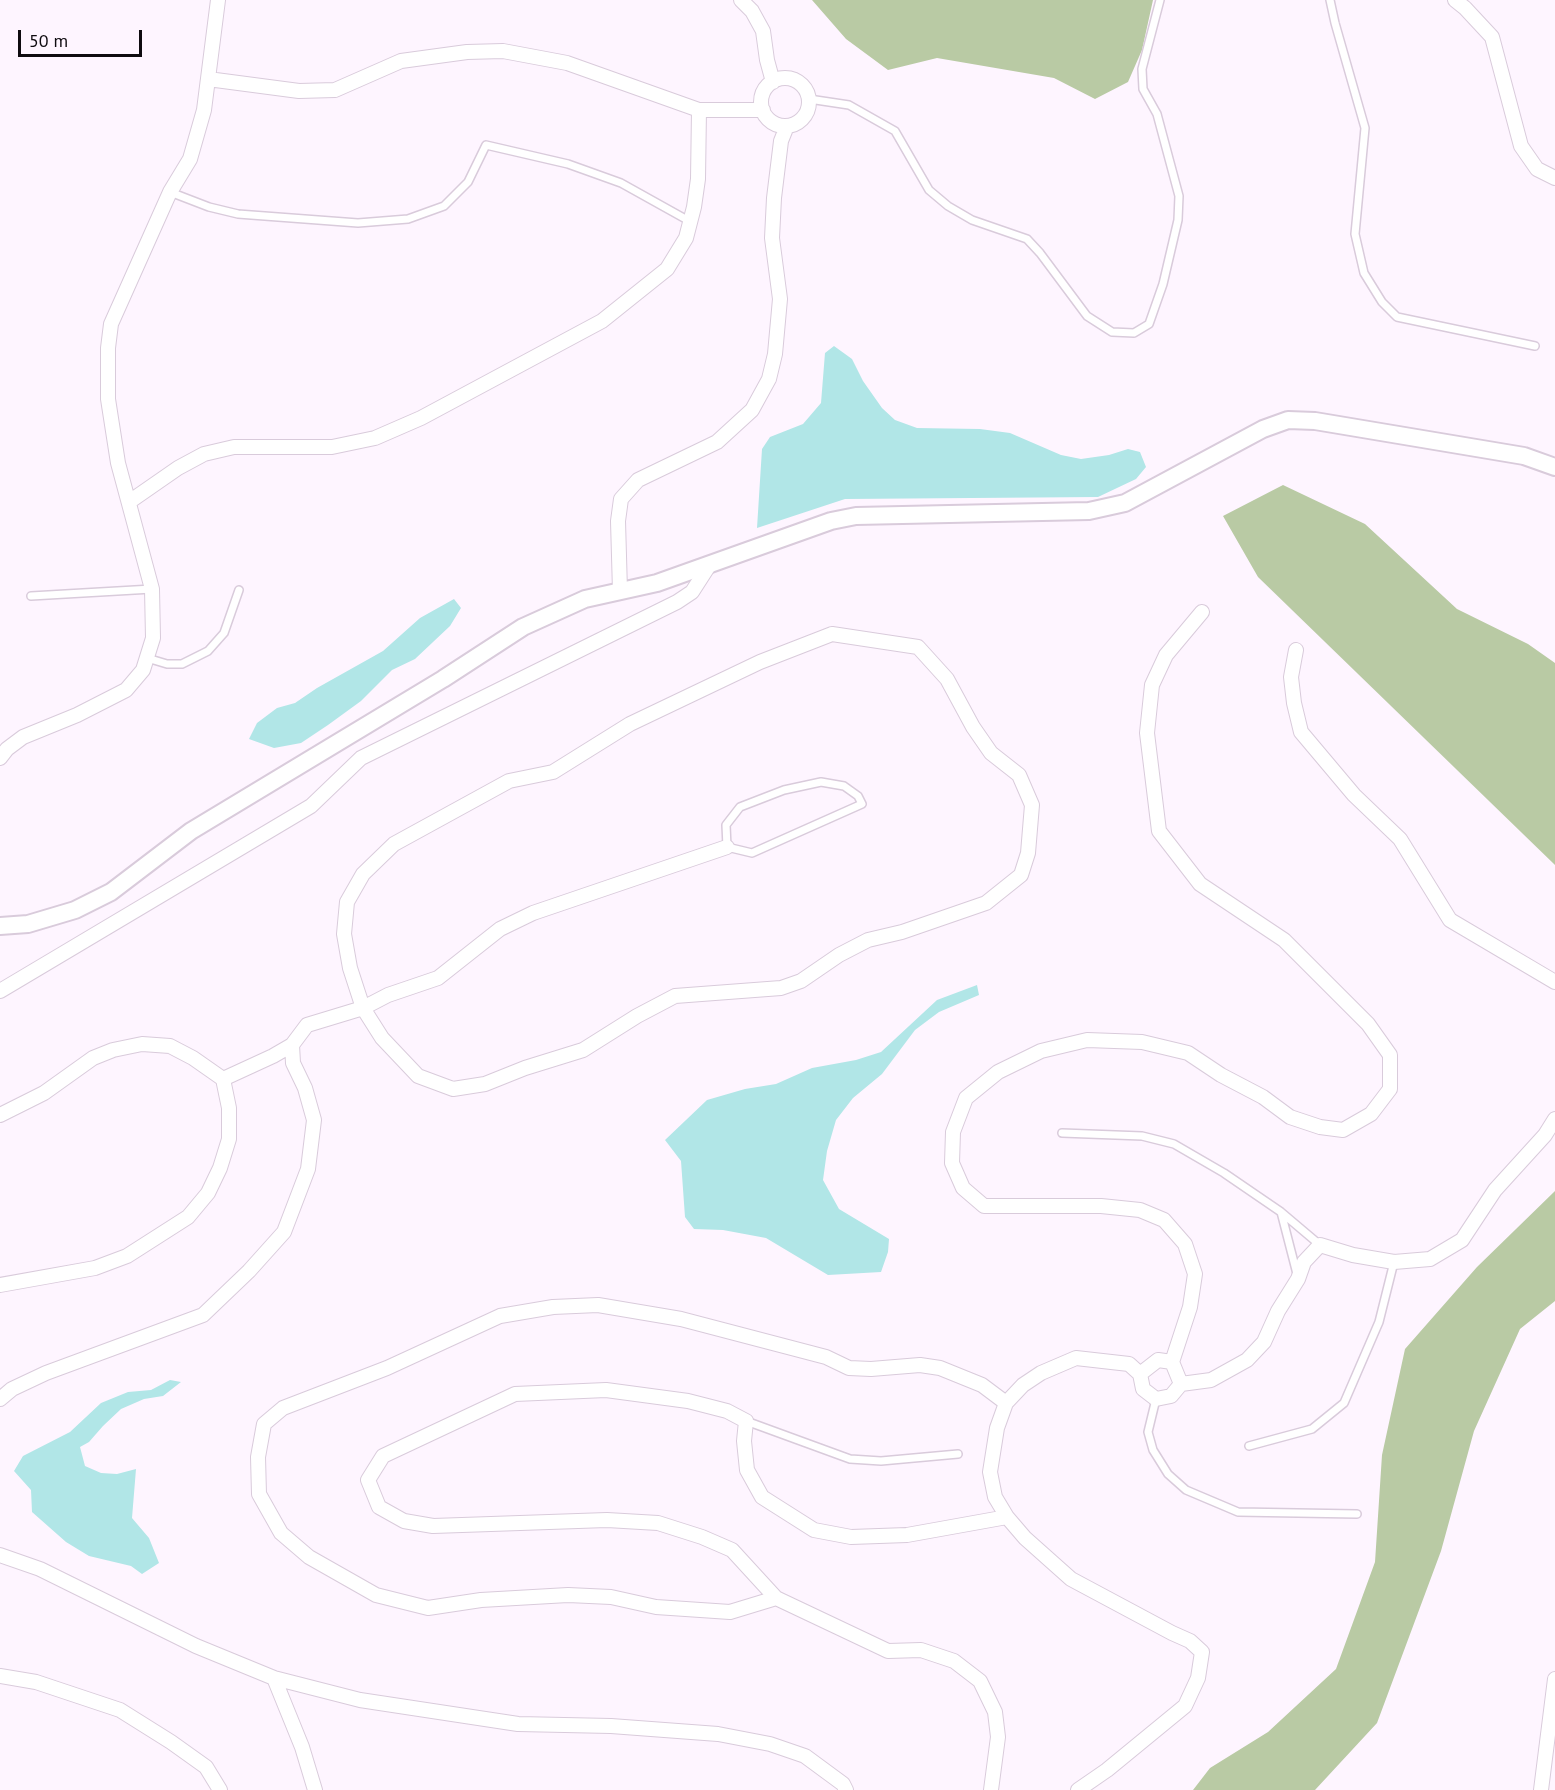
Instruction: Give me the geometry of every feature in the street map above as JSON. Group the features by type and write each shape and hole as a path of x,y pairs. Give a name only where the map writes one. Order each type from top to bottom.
{"street":[{"path":"0,758 23,736 77,715 126,690 143,670 153,638 152,589 118,463 108,399 109,340 111,324 170,192 190,159 204,110 218,0"},
{"path":"741,0 752,11 763,31 773,82"},
{"path":"1455,0 1492,37 1521,146 1537,169 1555,178"},
{"path":"208,79 299,91 335,90 401,61 467,52 503,51 567,63 699,110 763,110"},
{"path":"781,79 796,81 802,85 809,99 809,107 801,120 787,126 772,122 763,110 763,94 773,82 781,79"},
{"path":"129,502 178,468 204,454 234,447 332,447 375,438 421,418 602,321 667,269 686,238 698,179 699,110"},
{"path":"620,591 618,521 621,499 638,480 717,442 752,410 769,379 775,354 780,299 772,238 774,198 781,141 787,126"},
{"path":"0,926 28,924 75,910 111,892 190,831 443,679 523,627 585,599 657,583 831,521 856,516 1089,511 1125,503 1263,429 1288,420 1315,421 1524,456 1555,466"},
{"path":"0,991 311,806 361,758 677,602 692,592 710,564"},
{"path":"1181,1384 1172,1362 1190,1307 1195,1274 1185,1244 1164,1220 1140,1210 1101,1206 984,1206 963,1188 952,1163 954,1132 966,1098 998,1072 1041,1051 1088,1040 1142,1042 1188,1053 1221,1075 1263,1097 1290,1118 1320,1127 1343,1130 1371,1114 1390,1089 1390,1055 1368,1024 1284,940 1200,884 1159,831 1147,733 1152,685 1166,655 1202,612"},
{"path":"832,634 918,647 947,679 973,727 991,753 1019,775 1032,806 1028,853 1021,875 986,903 902,932 868,940 839,955 801,981 781,988 675,996 637,1016 583,1050 525,1068 485,1084 453,1089 418,1076 382,1038 363,1008 350,968 344,934 347,902 363,874 394,844 510,781 553,772 630,724 760,662 832,634"},
{"path":"1296,650 1291,677 1301,732 1354,795 1400,839 1450,920 1555,982"},
{"path":"223,1079 292,1045 306,1025 363,1008 388,995 438,978 500,929 533,913 728,847"},
{"path":"0,1115 44,1093 93,1058 113,1050 142,1044 170,1046 194,1058 223,1079 229,1108 230,1139 208,1193 188,1217 127,1256 95,1268 0,1285"},
{"path":"0,1399 12,1389 46,1373 203,1315 249,1271 284,1232 308,1169 315,1120 305,1088 293,1063 292,1045"},
{"path":"1078,1790 1107,1770 1185,1706 1198,1678 1202,1652 1190,1641 1172,1634 1071,1579 1025,1538 1007,1518 995,1497 990,1472 997,1428 1006,1403 1023,1385 1041,1373 1076,1358 1129,1364 1140,1374 1143,1389 1156,1400 1171,1396 1181,1384 1211,1380 1247,1360 1264,1342 1278,1311 1298,1279 1304,1262 1320,1245 1353,1255 1394,1262 1430,1259 1462,1240 1495,1190 1545,1136 1555,1119"},
{"path":"776,1598 730,1612 656,1607 611,1597 568,1595 481,1600 428,1608 376,1595 309,1557 281,1533 259,1494 258,1458 264,1424 283,1408 387,1368 500,1316 553,1307 598,1305 681,1320 826,1358 849,1368 871,1369 920,1365 940,1368 982,1385 1006,1403"},
{"path":"1140,1374 1158,1360 1172,1362"},
{"path":"991,1790 998,1737 995,1712 980,1681 954,1661 921,1650 888,1651 776,1598 732,1550 658,1523 607,1520 433,1526 404,1521 379,1507 368,1480 383,1456 515,1394 606,1390 688,1401 727,1412 746,1421 744,1441 747,1470 762,1497 814,1530 851,1537 907,1535 1007,1518"},
{"path":"0,1555 40,1569 196,1646 274,1678 360,1700 518,1724 611,1726 718,1734 770,1743 805,1756 843,1784 846,1790"},
{"path":"0,1676 36,1682 120,1710 206,1767 220,1790"},
{"path":"274,1678 302,1747 315,1790"},
{"path":"1541,1790 1555,1679"}],"lane":[{"path":"809,99 849,105 895,131 929,190 948,206 972,220 1027,239 1087,316 1112,332 1134,333 1149,324 1163,284 1178,220 1179,196 1157,114 1143,89 1142,69 1160,0"},
{"path":"1330,0 1365,128 1355,234 1364,273 1382,302 1397,316 1535,346"},
{"path":"170,192 209,207 238,214 358,223 408,219 444,206 468,182 486,145 568,164 621,183 691,222"},
{"path":"31,596 152,589"},
{"path":"147,658 167,664 182,664 208,651 224,633 239,590"},
{"path":"820,782 844,786 858,796 862,804 752,853 728,847 726,825 740,807 784,790 820,782"},
{"path":"1062,1133 1142,1136 1174,1144 1224,1173 1281,1212 1320,1245"},
{"path":"1281,1212 1298,1279"},
{"path":"1249,1446 1312,1429 1344,1403 1379,1322 1394,1262"},
{"path":"1156,1400 1148,1432 1153,1450 1168,1474 1186,1490 1238,1512 1357,1514"},
{"path":"746,1421 850,1459 881,1461 958,1454"}],"green space":[{"path":"812,0 1153,0 1142,50 1128,82 1095,99 1054,78 937,58 888,70 846,39"},
{"path":"1283,485 1365,524 1457,609 1528,644 1555,663 1555,865 1258,577 1223,516"},
{"path":"1555,1191 1555,1301 1520,1329 1474,1431 1441,1551 1377,1723 1315,1790 1193,1790 1210,1768 1268,1732 1336,1669 1375,1562 1382,1455 1405,1349 1477,1267"}],"water":[{"path":"834,346 852,359 863,381 882,408 895,420 917,428 980,429 1010,433 1061,455 1081,459 1109,455 1128,449 1140,452 1146,467 1136,479 1098,497 845,499 757,528 762,449 770,437 803,424 821,403 825,353"},
{"path":"454,599 461,608 450,626 415,659 392,670 361,701 328,725 301,743 274,748 249,739 257,723 277,708 295,703 383,651 420,618"},
{"path":"977,985 979,995 939,1012 915,1030 882,1074 853,1098 836,1120 827,1151 823,1180 839,1209 889,1239 888,1252 881,1272 828,1275 766,1238 723,1230 694,1229 685,1217 681,1161 665,1140 707,1100 745,1089 776,1084 812,1068 856,1060 881,1052 937,1000"},
{"path":"170,1380 181,1382 163,1396 144,1399 121,1409 89,1442 80,1447 85,1466 101,1473 117,1474 136,1469 132,1518 149,1538 159,1563 142,1574 131,1566 89,1556 66,1542 32,1512 31,1490 14,1471 23,1456 70,1432 101,1403 128,1392 151,1390"}]}
